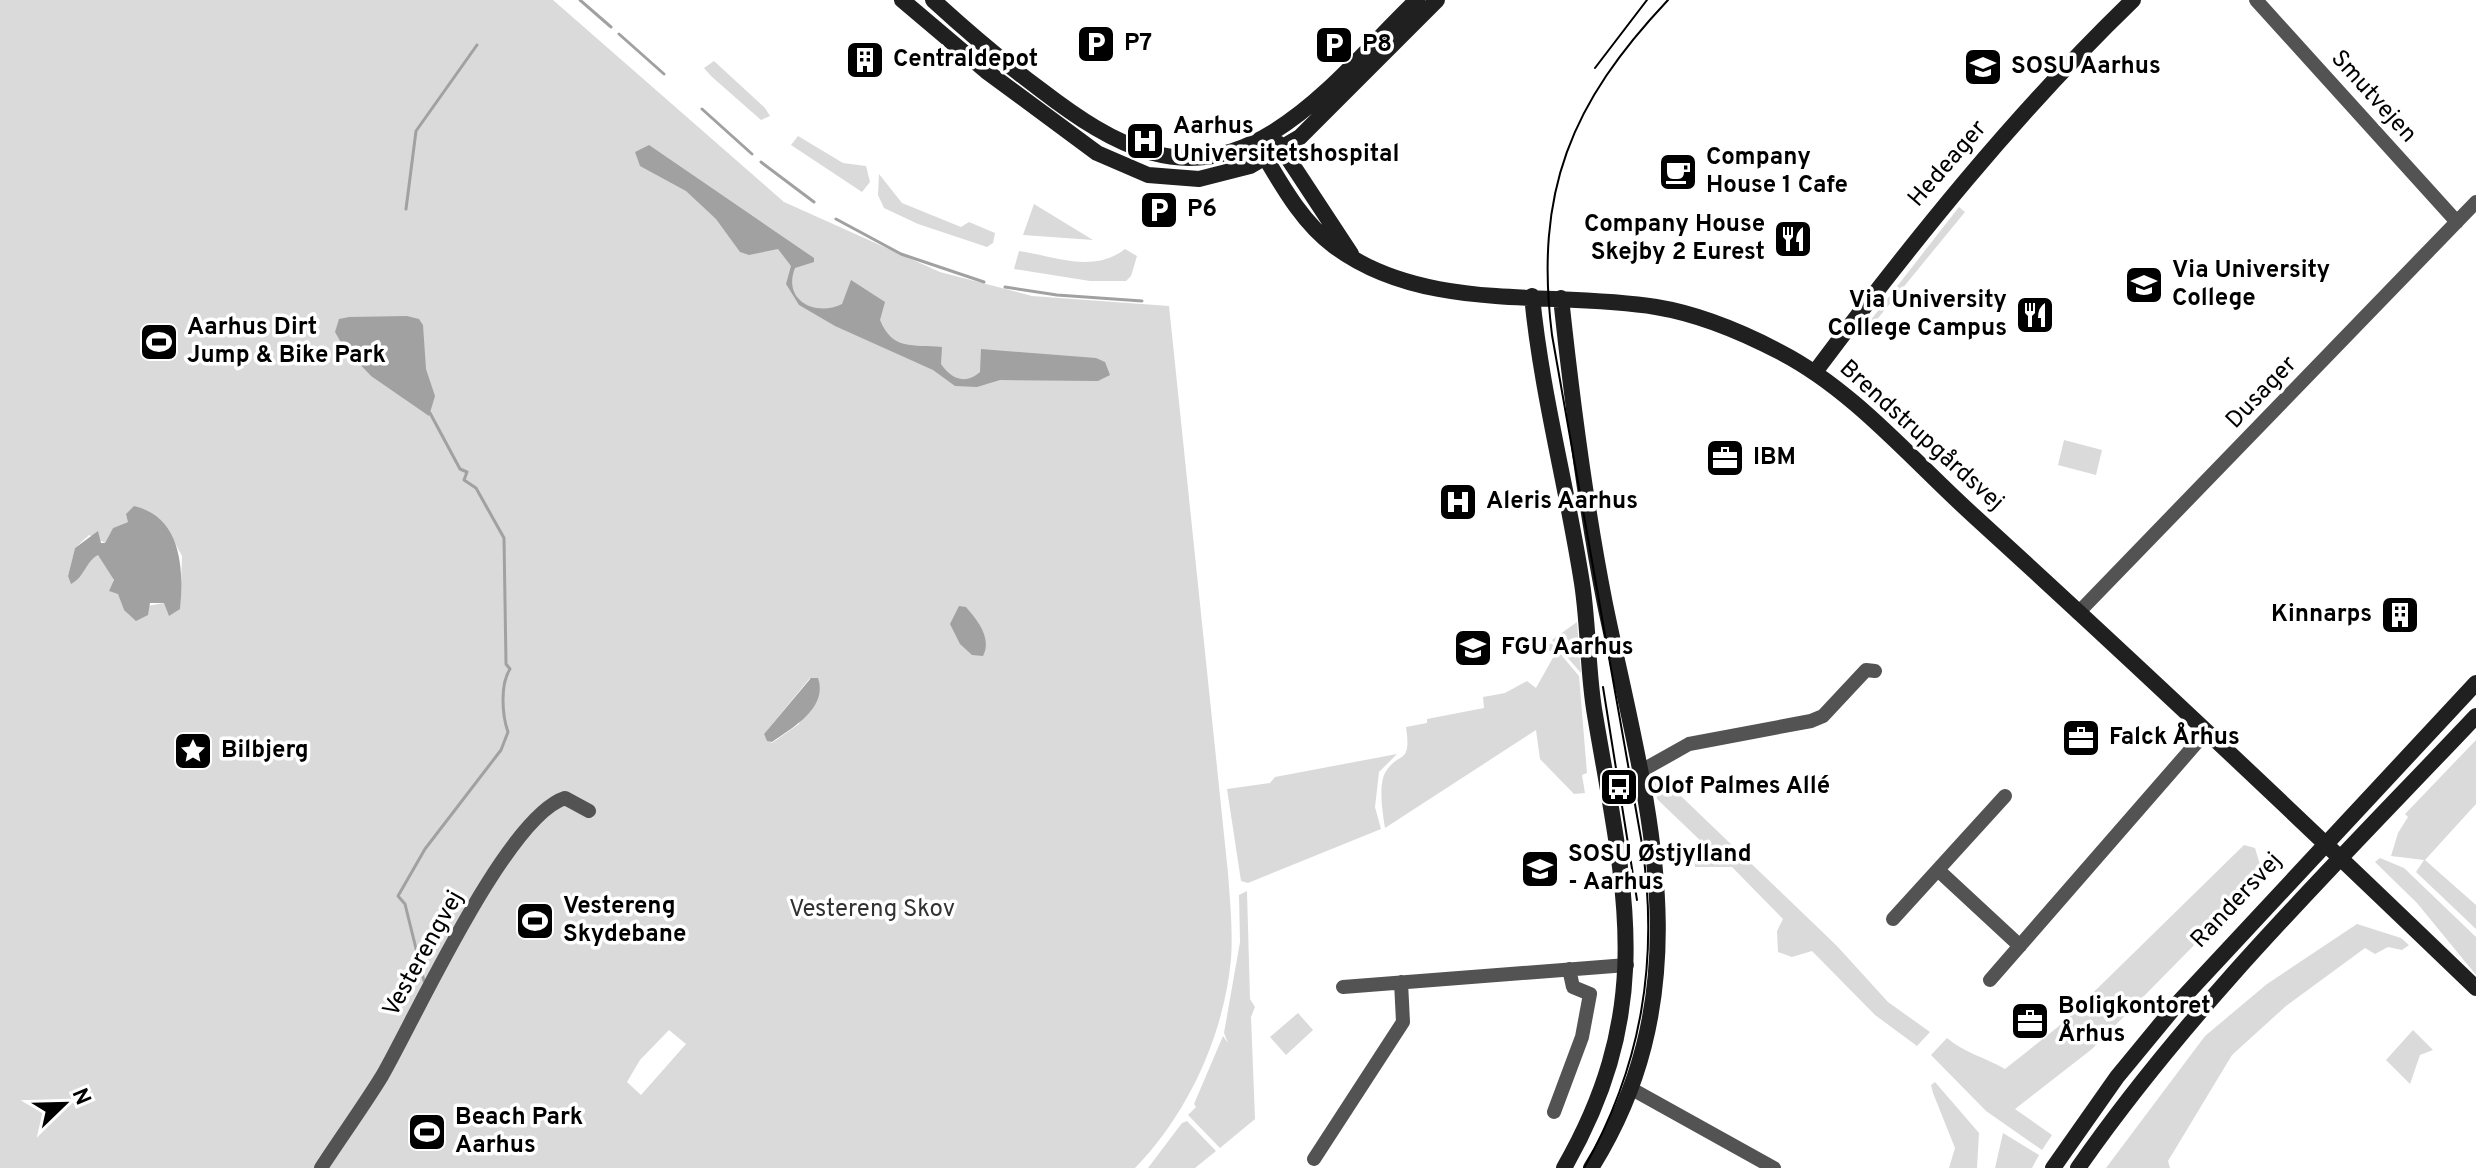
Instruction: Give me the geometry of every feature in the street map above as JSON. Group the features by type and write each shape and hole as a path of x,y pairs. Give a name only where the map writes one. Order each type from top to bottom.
{"street":[{"path":"902,0 1064,131 1119,165 1148,175 1199,179 1225,175 1274,148 1336,105 1351,85 1437,0"},
{"path":"933,0 997,57 1073,115 1136,150 1195,159 1256,142 1274,148"},
{"path":"1274,148 1315,113 1361,56 1417,0"},
{"name":"Hedeager","path":"1815,372 1914,240 1969,174 2133,0"},
{"name":"Smutvejen","path":"2256,0 2457,222"},
{"name":"Brendstrupgårdsvej","path":"1274,148 1289,196 1326,239 1355,259 1393,277 1436,290 1657,307 1698,317 1771,348 1815,372 2325,842 2476,988"},
{"name":"Brendstrupgårdsvej","path":"1274,148 1355,259"},
{"name":"Dusager","path":"2078,613 2476,202"},
{"path":"1532,296 1584,597 1594,713 1623,875 1627,965 1620,1021 1606,1076 1564,1168"},
{"path":"1561,298 1584,483 1641,771 1657,870 1659,948 1648,1027 1630,1088 1591,1168"},
{"path":"1641,771 1689,744 1811,721 1823,716 1866,670 1875,671"},
{"name":"Randersvej","path":"2053,1168 2117,1077 2178,1003 2476,683"},
{"name":"Randersvej","path":"2078,1168 2133,1089 2215,993 2476,716"},
{"path":"1990,980 2206,732"},
{"path":"1893,919 2005,796"},
{"name":"Vesterengvej","path":"321,1168 380,1079 464,924 528,826 543,810 565,798 589,811"},
{"path":"1938,870 2020,946"},
{"path":"1343,987 1627,965"},
{"path":"1554,1112 1577,1052 1590,994 1573,987 1569,969"},
{"path":"1314,1159 1403,1022 1401,982"},
{"path":"1630,1088 1774,1168"}],"green space":[{"name":"Vestereng Skov","path":"0,0 553,0 784,202 940,272 1032,296 1169,306 1228,873 1232,948 1220,1016 1200,1072 1171,1123 1135,1168 0,1168","holes":["128,522 168,530 182,556 180,609 164,603 124,610 110,570 98,555 68,576 75,548 89,535 105,543 113,528","810,678 799,724 772,743 764,734","669,1030 686,1044 641,1095 627,1082 640,1060"]},
{"path":"714,61 770,116 761,120 711,76 704,68"},
{"path":"798,136 843,163 866,166 870,182 862,192 791,145"},
{"path":"879,174 902,203 961,227 969,222 995,233 993,243 987,247 918,224 884,208 878,195"},
{"path":"1034,204 1093,240 1023,235"},
{"path":"1959,207 1965,212 1870,328 1863,330"},
{"path":"1125,249 1137,256 1131,276 1126,281 1090,281 1014,269 1019,251 1087,262 1100,261"},
{"path":"2064,440 2102,450 2096,475 2058,465"},
{"path":"1577,622 1581,673 1552,640"},
{"path":"1547,643 1552,644 1579,676 1587,773 1582,775 1585,793 1574,794 1540,759 1536,730 1385,828 1383,779 1390,766 1405,753 1406,727 1427,723 1427,719 1484,708 1483,697 1505,693 1527,681 1536,688 1555,654 1545,648"},
{"path":"2476,740 2476,804 2425,860 2476,905 2476,929 2416,872 2424,860 2391,856 2398,833 2408,817 2405,814"},
{"path":"1397,754 1379,772 1375,807 1381,829 1248,883 1241,881 1227,789 1270,783 1275,777"},
{"path":"1659,775 1837,946 1888,1002 1930,1032 1917,1046 1875,1015 1812,951 1792,957 1778,952 1777,931 1783,919 1732,867 1695,867 1694,857 1705,845 1657,799 1652,776"},
{"path":"2244,845 2255,848 2263,875 2092,1049 2015,1109 2052,1135 2042,1150 1986,1111 1931,1055 1947,1038 2005,1069 2059,1026"},
{"path":"2380,858 2404,868 2476,937 2476,975 2417,903 2375,862"},
{"path":"1247,891 1250,999 1255,1007 1251,1017 1255,1119 1220,1148 1188,1115 1196,1107 1194,1104 1223,1036 1228,1043 1224,1033 1240,942 1239,895"},
{"path":"2357,924 2401,938 2409,945 2402,950 2388,947 2375,954 2365,948 2286,1006 2232,1055 2168,1161 2170,1168 2106,1168 2205,1036 2267,984"},
{"path":"1298,1013 1313,1030 1286,1055 1270,1037"},
{"path":"2413,1030 2433,1050 2420,1055 2410,1084 2386,1060"},
{"path":"1935,1082 1979,1133 1977,1168 1949,1168 1955,1148 1933,1093 1931,1085"},
{"path":"1187,1121 1216,1151 1195,1168 1148,1168 1182,1123"},
{"path":"2003,1133 2039,1155 2032,1168 1995,1168"}],"shaded area":[{"path":"649,145 814,258 814,262 795,268 792,280 797,297 812,307 832,308 842,304 851,280 885,302 880,320 891,337 905,344 942,347 941,364 959,378 969,378 980,372 981,349 1096,358 1105,362 1110,375 1098,381 1000,380 977,387 955,386 933,370 835,326 799,305 786,284 791,266 778,249 749,255 740,252 716,219 686,191 640,166 635,152"},
{"path":"407,316 419,319 423,325 426,369 435,396 429,416 371,376 343,346 335,332 339,319"},
{"path":"134,506 162,521 176,547 180,562 180,609 169,616 164,603 150,603 148,615 136,621 124,610 118,594 109,591 114,580 98,555 71,584 68,576 75,548 98,531 101,543 105,543 113,528 128,522 126,514"},
{"path":"959,606 966,607 985,636 983,656 972,655 960,644 950,624"},
{"path":"811,678 818,678 820,689 818,699 807,716 772,742 767,741 764,734"}],"waterway":[{"path":"580,0 611,27"},
{"path":"619,34 664,74"},
{"path":"406,209 416,131 477,45"},
{"path":"702,109 752,154"},
{"path":"761,162 814,202"},
{"path":"836,219 901,254 984,282"},
{"path":"1005,287 1057,295 1142,301"},
{"path":"424,981 405,904 398,896 425,849 501,750 508,732 503,700 510,669 506,664 504,538 476,488 464,480 467,472 460,469 430,413"}],"tram line":[{"path":"1595,68 1647,0"},
{"path":"1584,1168 1620,1091 1641,1011 1646,971 1647,887 1552,335 1548,283 1549,236 1555,193 1567,152 1584,113 1634,38 1668,0"},
{"path":"1603,687 1637,900"}],"place":[{"name":"P7","path":"1096,44"},
{"name":"P8","path":"1334,45"},
{"name":"Centraldepot","path":"865,60"},
{"name":"SOSU Aarhus","path":"1983,67"},
{"name":"Aarhus Universitetshospital","path":"1145,141"},
{"name":"Company House 1 Cafe","path":"1678,172"},
{"name":"P6","path":"1159,210"},
{"name":"Company House Skejby 2 Eurest","path":"1793,239"},
{"name":"Via University College","path":"2144,285"},
{"name":"Via University College Campus","path":"2035,315"},
{"name":"Aarhus Dirt Jump & Bike Park","path":"159,342"},
{"name":"IBM","path":"1725,458"},
{"name":"Aleris Aarhus","path":"1458,502"},
{"name":"Kinnarps","path":"2400,615"},
{"name":"FGU Aarhus","path":"1473,648"},
{"name":"Falck Århus","path":"2081,738"},
{"name":"Bilbjerg","path":"193,751"},
{"name":"Olof Palmes Allé","path":"1619,787"},
{"name":"SOSU Østjylland - Aarhus","path":"1540,869"},
{"name":"Vestereng Skydebane","path":"535,921"},
{"name":"Boligkontoret Århus","path":"2030,1021"},
{"name":"Beach Park Aarhus","path":"427,1132"}]}
